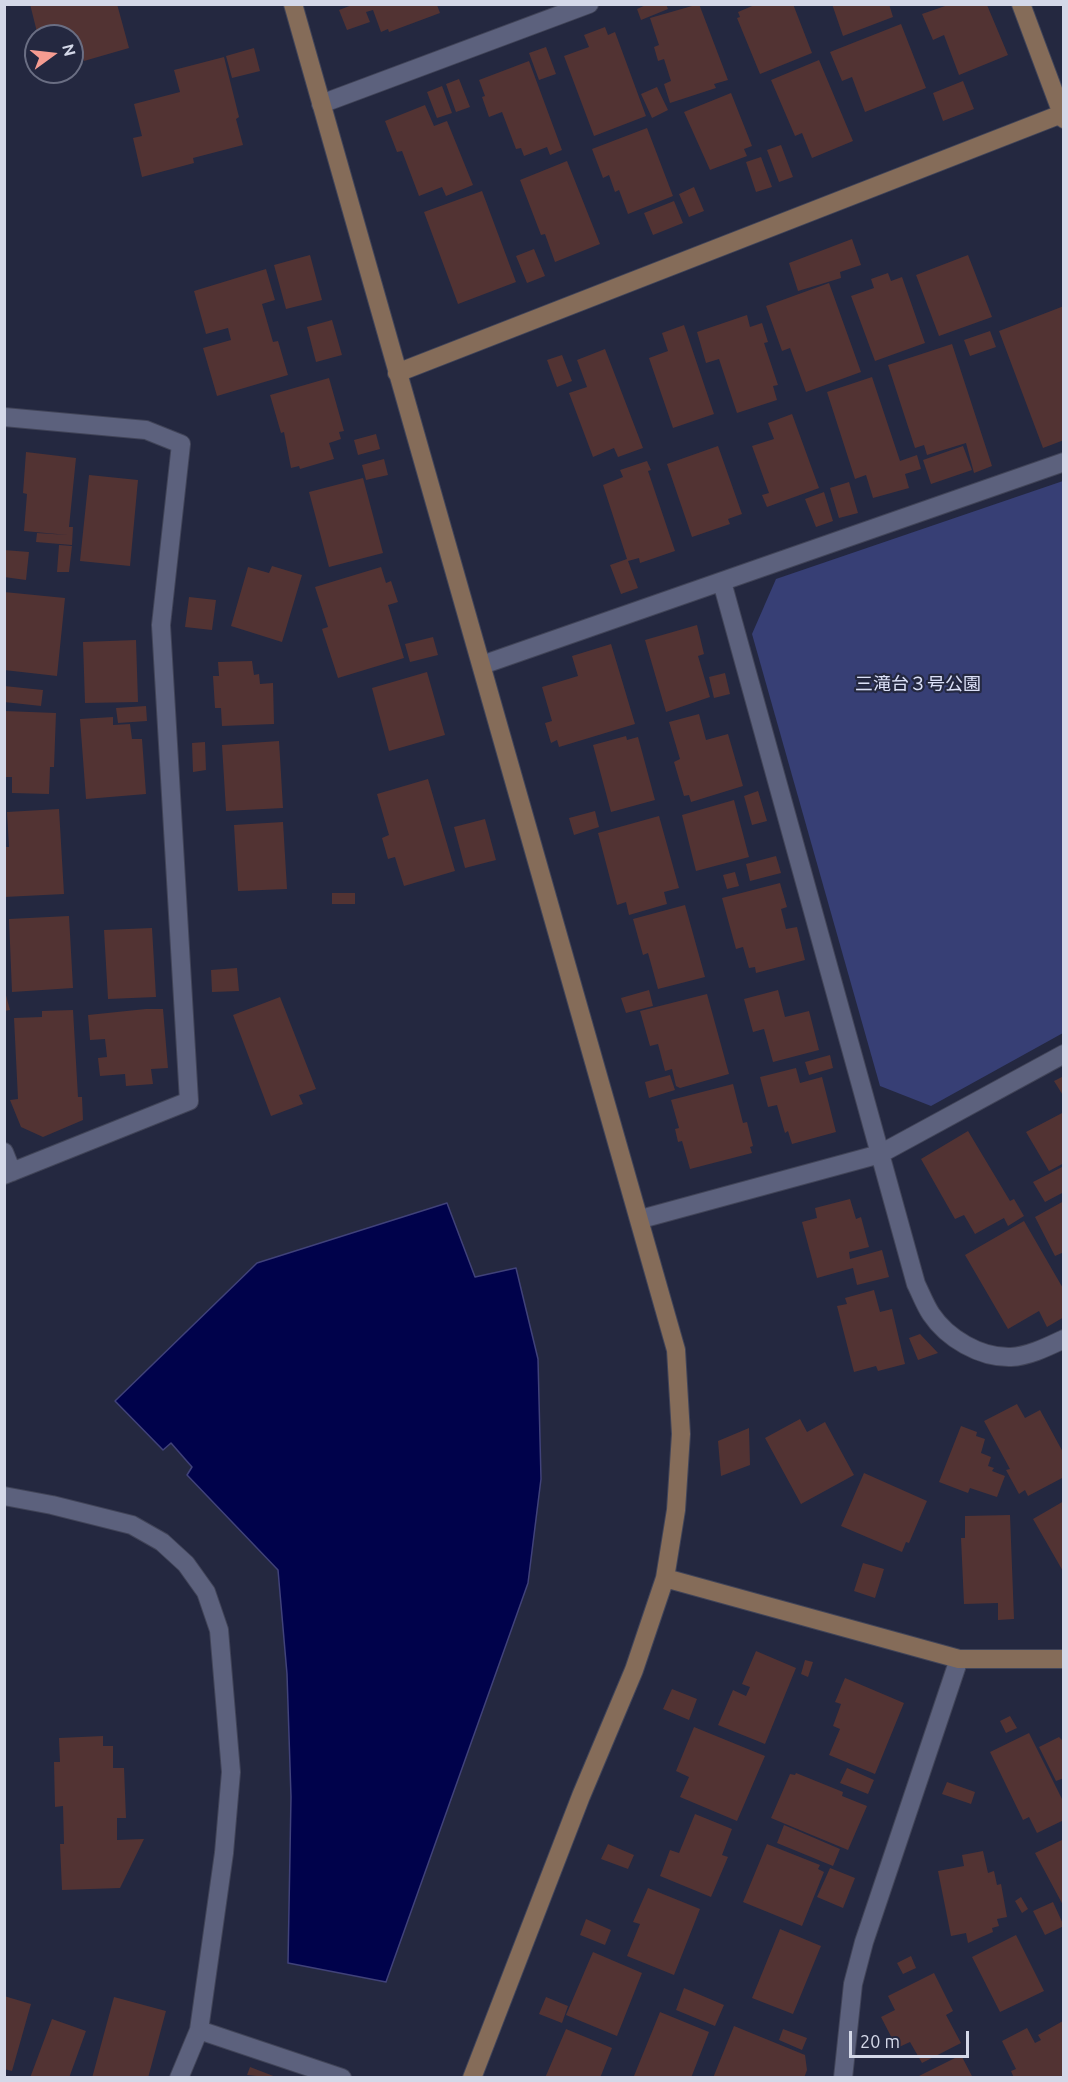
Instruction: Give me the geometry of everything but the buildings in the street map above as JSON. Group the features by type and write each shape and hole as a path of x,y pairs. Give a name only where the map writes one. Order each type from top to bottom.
{"street":[{"path":"294,4 397,373 641,1219 676,1350 681,1434 676,1510 665,1578 634,1670 581,1796 472,2078"},
{"path":"321,104 589,4"},
{"path":"397,373 1063,115 1021,4"},
{"path":"4,417 146,430 181,444 161,625 189,1101 8,1173 4,1152"},
{"path":"482,665 1064,462"},
{"path":"722,582 916,1284 931,1314 950,1335 972,1348 1010,1357 1041,1350 1064,1339"},
{"path":"641,1219 880,1154 1064,1054"},
{"path":"4,1496 52,1505 132,1526 162,1542 186,1564 206,1592 219,1630 231,1772 224,1853 199,2030 179,2078"},
{"path":"665,1578 959,1659 1064,1659"},
{"path":"843,2078 853,1984 864,1942 959,1659"},
{"path":"199,2030 342,2078"}],"green space":[{"name":"三滝台３号公園","path":"1063,481 1063,1033 931,1106 880,1086 752,634 776,579"}],"shaded area":[{"path":"447,1203 475,1277 516,1268 538,1359 541,1479 528,1583 386,1982 288,1963 291,1797 287,1674 278,1570 187,1475 192,1467 171,1443 163,1450 115,1401 257,1263"}]}
